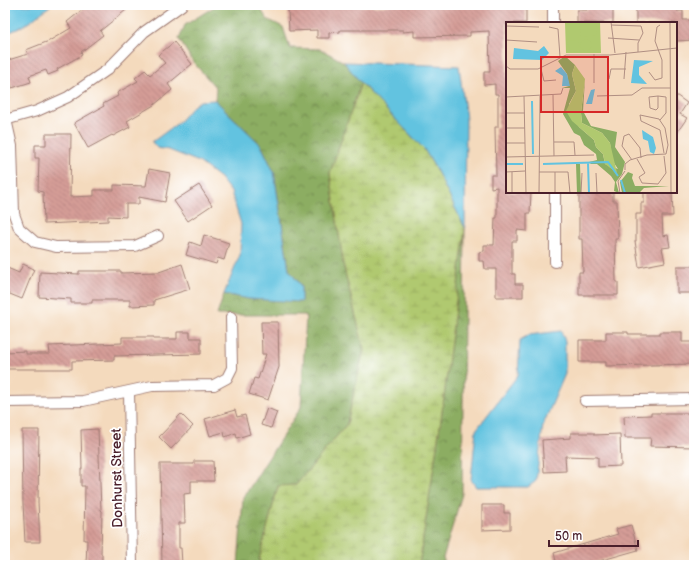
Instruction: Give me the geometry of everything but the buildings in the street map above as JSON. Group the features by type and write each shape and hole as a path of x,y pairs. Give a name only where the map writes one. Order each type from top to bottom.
{"street":[{"path":"158,236 135,246 56,247 35,242 20,228 14,214 12,146 6,120 37,111 68,97 106,70 144,32 182,5"},
{"path":"553,5 553,22"},
{"path":"554,193 555,262"},
{"path":"5,402 83,401 152,386 214,385 226,378 232,368 232,317"},
{"name":"Donhurst Street","path":"129,391 132,565"},
{"path":"585,401 694,399"}],"green space":[{"path":"217,5 258,5 267,19 283,27 290,48 320,49 344,62 361,83 330,173 344,268 364,349 347,424 296,485 278,486 259,560 262,565 238,565 243,498 301,407 306,315 217,315 224,294 249,299 301,301 301,286 289,270 274,172 261,145 215,100 216,88 193,62 179,39 185,25"},
{"path":"361,83 424,149 437,171 465,228 443,405 419,565 262,565 259,560 278,486 296,485 347,424 364,349 344,268 330,173"},
{"path":"465,228 462,494 443,558 446,565 419,565 443,405"}],"water":[{"path":"5,5 51,5 23,26 5,33"},
{"path":"344,62 459,66 466,119 465,228 437,171 424,149 361,83"},
{"path":"215,100 261,145 274,172 289,270 301,286 301,302 249,299 224,294 240,255 241,224 231,192 220,178 199,162 169,150 157,148 152,142 178,123 192,107 200,101"},
{"path":"561,331 565,341 565,374 543,425 536,481 528,487 476,487 471,480 476,430 518,375 520,340 529,335"}]}
